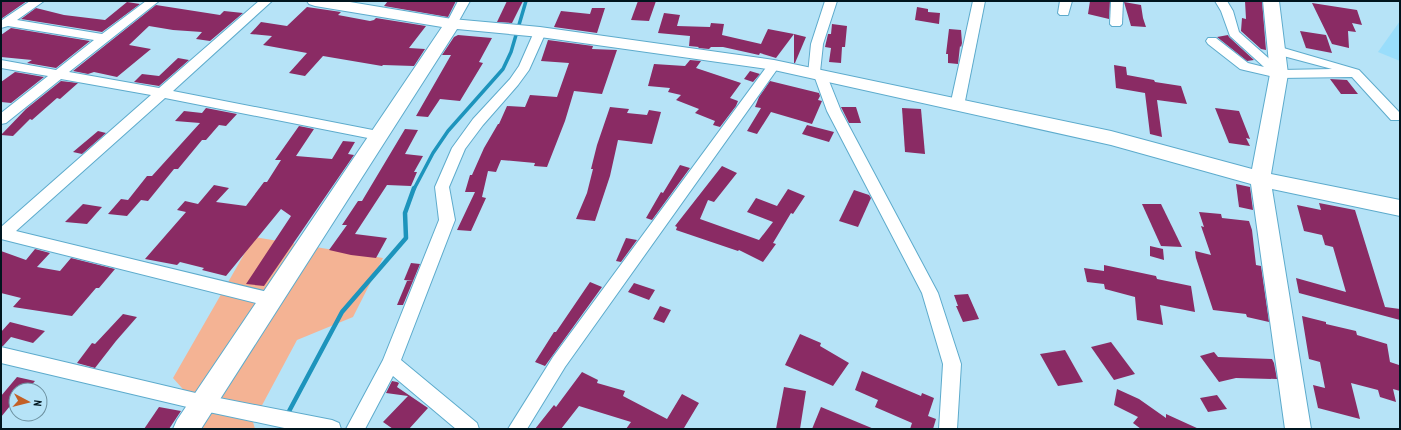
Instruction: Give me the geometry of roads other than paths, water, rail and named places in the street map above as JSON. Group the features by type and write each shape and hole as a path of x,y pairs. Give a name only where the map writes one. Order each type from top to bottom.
{"street":[{"path":"4,24 38,1"},
{"path":"1,120 59,75 103,38 152,1"},
{"path":"266,1 3,234 272,300"},
{"path":"315,1 452,24 540,32 774,65 957,106 1111,138 1260,179 1400,208"},
{"path":"186,429 452,24 464,1"},
{"path":"831,1 817,44 818,75 834,111 930,293 952,364 948,429"},
{"path":"957,106 979,1"},
{"path":"1064,13 1066,1"},
{"path":"1116,24 1117,1"},
{"path":"1221,1 1227,11 1234,33 1279,74"},
{"path":"1271,1 1279,74 1260,179 1298,429"},
{"path":"4,24 103,38"},
{"path":"355,429 391,363 447,220 442,187 459,148 478,122 514,82 524,67 540,32"},
{"path":"1212,40 1244,66 1279,74 1354,73"},
{"path":"1276,50 1335,66 1354,73 1396,117"},
{"path":"1,64 162,93 378,135"},
{"path":"517,429 559,362 774,65"},
{"path":"1,355 204,403 332,429"},
{"path":"391,363 470,429"}],"waterway":[{"path":"414,189 433,153 448,131 503,69 511,52 526,1"},
{"path":"287,415 342,312 406,238 405,213 414,188"}]}
